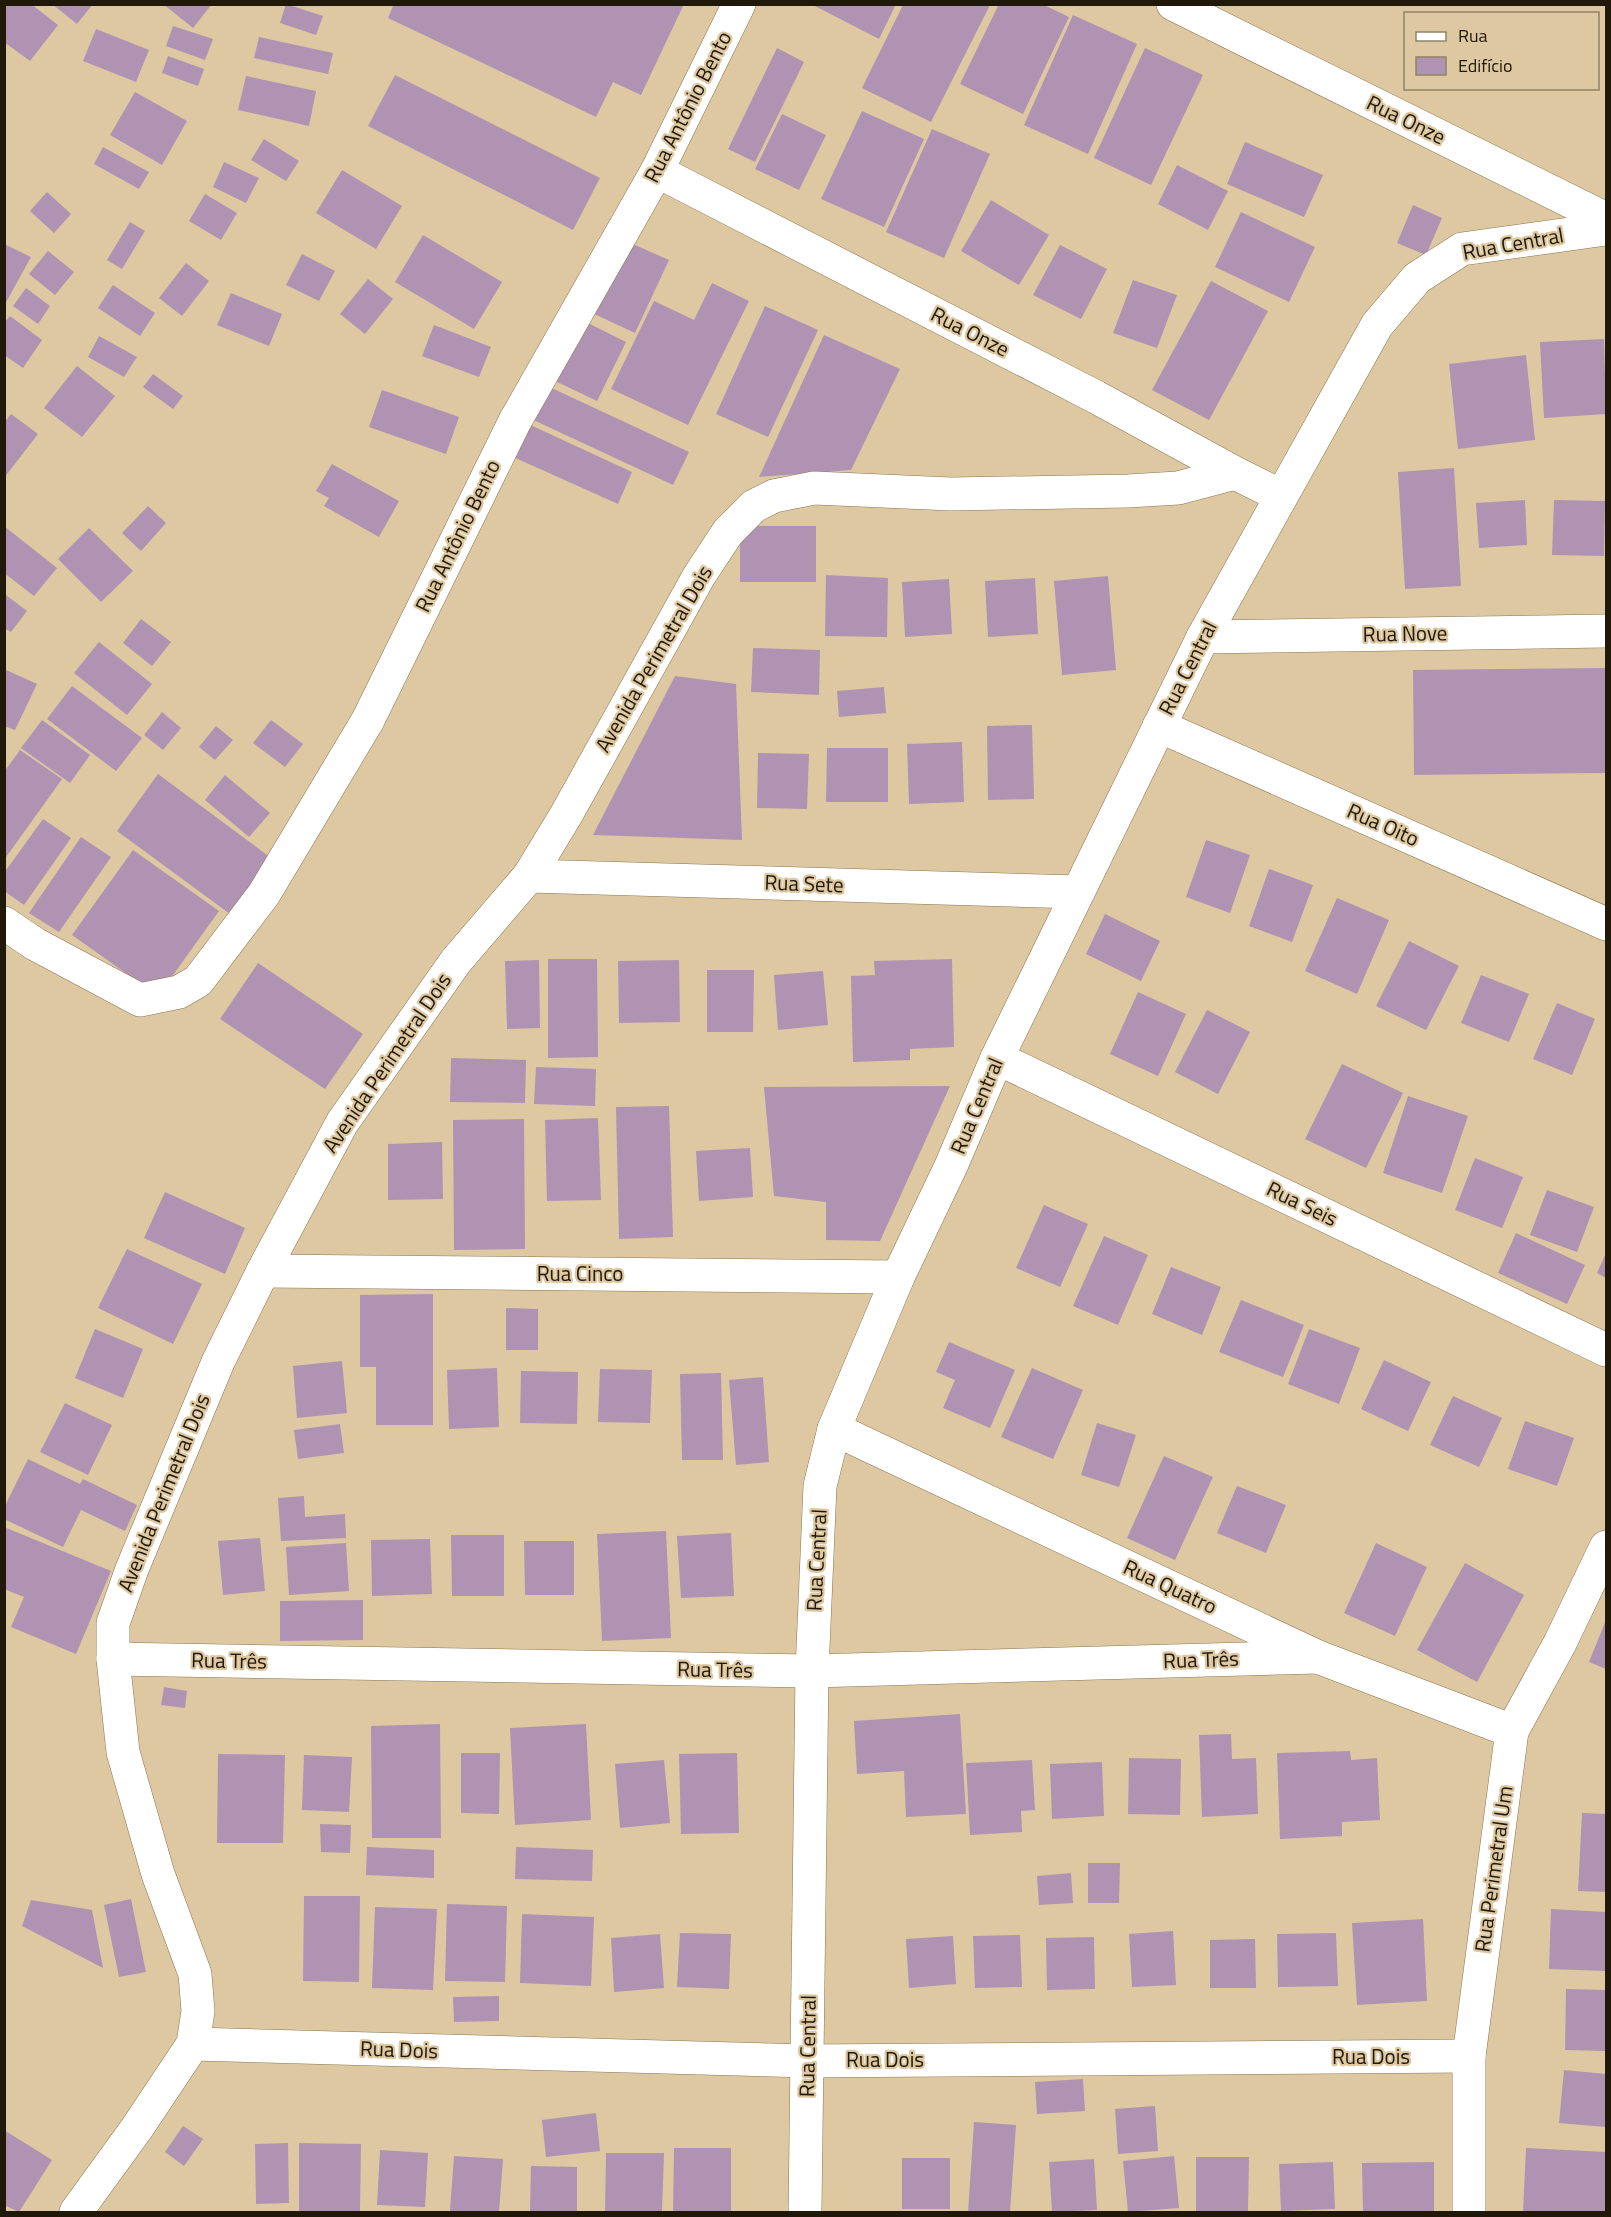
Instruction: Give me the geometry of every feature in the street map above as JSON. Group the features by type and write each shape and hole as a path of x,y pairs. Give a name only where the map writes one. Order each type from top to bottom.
{"street":[{"name":"Rua Antônio Bento","path":"4,923 35,944 140,1000 179,992 198,981 264,894 368,720 515,421 657,171 739,4"},
{"name":"Rua Onze","path":"1173,4 1606,219"},
{"name":"Rua Onze","path":"657,171 1096,397 1281,496"},
{"name":"Rua Central","path":"805,2212 812,1671 820,1486 834,1429 898,1276 951,1166 997,1058 1159,726 1203,637 1377,325 1417,278 1462,249 1606,229"},
{"name":"Avenida Perimetral Dois","path":"76,2212 137,2128 193,2044 198,2011 195,1974 158,1874 123,1752 113,1659 113,1623 132,1569 218,1362 263,1271 342,1123 456,961 529,876 566,815 699,576 728,532 754,506 774,496 814,488 951,494 1128,491 1178,488 1235,473"},
{"name":"Rua Nove","path":"1203,637 1606,631"},
{"name":"Rua Oito","path":"1159,726 1606,924"},
{"name":"Rua Sete","path":"529,876 1078,892"},
{"name":"Rua Seis","path":"997,1058 1606,1350"},
{"name":"Rua Cinco","path":"263,1271 898,1276"},
{"name":"Rua Quatro","path":"834,1429 1318,1657 1512,1731"},
{"name":"Rua Perimetral Um","path":"1469,2212 1469,2056 1512,1731 1560,1643 1606,1547"},
{"name":"Rua Três","path":"113,1659 812,1671 1318,1657"},
{"name":"Rua Dois","path":"193,2044 807,2061 1469,2056"}],"building":[{"path":"4,4 31,4 58,25 30,61 4,42"},
{"path":"52,4 93,4 77,24"},
{"path":"163,4 212,4 193,28"},
{"path":"286,4 323,16 316,35 280,23"},
{"path":"394,4 684,4 641,95 613,82 596,117 388,18"},
{"path":"811,4 896,4 879,39"},
{"path":"999,4 1042,4 1069,17 1023,114 960,84"},
{"path":"903,5 990,5 931,122 862,88"},
{"path":"1073,15 1137,44 1088,154 1024,125"},
{"path":"173,26 213,39 205,60 166,46"},
{"path":"96,29 149,50 136,82 83,61"},
{"path":"259,37 333,53 328,74 254,58"},
{"path":"777,48 804,62 755,162 728,149"},
{"path":"1145,48 1203,75 1151,185 1094,158"},
{"path":"168,56 204,69 198,86 162,73"},
{"path":"395,75 600,178 573,230 368,126"},
{"path":"246,76 316,91 309,126 238,110"},
{"path":"135,92 187,121 162,165 110,135"},
{"path":"862,111 924,139 884,227 821,199"},
{"path":"782,114 826,135 799,190 755,169"},
{"path":"932,129 990,154 944,258 886,232"},
{"path":"264,139 299,161 286,181 251,160"},
{"path":"1245,142 1323,175 1304,217 1227,184"},
{"path":"103,147 149,172 139,189 94,164"},
{"path":"224,162 259,178 246,203 213,187"},
{"path":"1177,165 1228,191 1208,230 1158,204"},
{"path":"342,170 402,206 376,249 316,213"},
{"path":"47,192 71,214 54,233 30,211"},
{"path":"205,194 237,213 221,240 189,221"},
{"path":"991,200 1049,235 1019,285 961,251"},
{"path":"1413,205 1442,218 1426,255 1397,243"},
{"path":"1241,212 1315,247 1289,302 1215,267"},
{"path":"130,222 145,231 122,269 107,260"},
{"path":"423,235 502,282 474,329 395,282"},
{"path":"626,241 669,260 635,333 592,313"},
{"path":"4,244 31,257 4,306"},
{"path":"1060,245 1107,269 1081,319 1033,295"},
{"path":"48,251 74,272 55,295 29,274"},
{"path":"302,254 335,271 319,301 286,285"},
{"path":"186,263 209,281 182,316 159,298"},
{"path":"368,279 393,299 365,334 340,314"},
{"path":"1133,280 1177,295 1157,348 1113,333"},
{"path":"1211,281 1268,311 1209,420 1152,390"},
{"path":"712,283 749,301 688,425 611,389 654,301 694,320"},
{"path":"113,285 155,313 140,336 98,308"},
{"path":"26,288 50,306 38,324 13,306"},
{"path":"231,293 282,314 269,346 217,325"},
{"path":"765,306 818,330 768,437 716,414"},
{"path":"10,316 42,340 23,368 4,355 4,323"},
{"path":"584,321 626,342 597,401 555,381"},
{"path":"434,325 491,347 479,377 422,356"},
{"path":"824,335 900,369 851,470 759,477"},
{"path":"99,336 137,357 124,377 88,357"},
{"path":"1604,339 1606,414 1544,418 1540,342"},
{"path":"1526,355 1535,440 1458,449 1449,364"},
{"path":"77,366 115,396 82,437 44,408"},
{"path":"153,374 183,396 173,409 143,387"},
{"path":"543,384 689,452 673,485 527,417"},
{"path":"382,390 459,417 446,454 369,427"},
{"path":"11,414 38,434 4,478 4,423"},
{"path":"526,423 632,472 618,504 511,456"},
{"path":"332,464 399,501 379,537 324,506 329,498 316,491"},
{"path":"1454,468 1461,586 1405,589 1398,472"},
{"path":"1525,500 1527,545 1479,548 1476,503"},
{"path":"1554,500 1605,501 1604,556 1552,555"},
{"path":"148,506 166,523 141,551 122,533"},
{"path":"4,526 57,568 34,596 4,573"},
{"path":"740,526 816,526 816,582 740,582"},
{"path":"89,528 133,571 101,602 58,559"},
{"path":"826,575 888,578 887,637 825,636"},
{"path":"1108,576 1116,670 1062,675 1054,581"},
{"path":"1035,578 1038,634 988,637 985,581"},
{"path":"949,579 952,634 905,637 902,582"},
{"path":"6,595 27,611 11,632 4,628"},
{"path":"141,619 171,642 152,666 123,643"},
{"path":"99,642 152,684 127,715 74,673"},
{"path":"753,648 820,650 819,695 751,692"},
{"path":"1606,668 1606,773 1414,775 1413,670"},
{"path":"4,669 37,684 15,730 4,726"},
{"path":"675,676 736,684 742,840 593,835"},
{"path":"72,686 142,738 116,771 47,719"},
{"path":"884,687 886,713 839,717 837,691"},
{"path":"162,712 181,728 163,750 144,735"},
{"path":"42,720 90,755 70,783 21,748"},
{"path":"271,720 303,744 285,767 253,743"},
{"path":"1032,725 1034,799 988,800 987,726"},
{"path":"216,726 233,740 215,760 199,747"},
{"path":"962,742 964,802 909,804 907,744"},
{"path":"827,748 888,748 888,802 826,802"},
{"path":"20,750 62,779 4,860 4,772"},
{"path":"758,753 809,754 807,809 757,808"},
{"path":"158,774 271,858 230,914 117,831"},
{"path":"225,775 270,813 249,837 205,800"},
{"path":"43,819 71,838 24,905 4,891 4,873"},
{"path":"81,837 111,857 59,932 29,913"},
{"path":"1206,840 1250,855 1230,913 1186,897"},
{"path":"133,850 219,911 158,996 72,935"},
{"path":"1269,869 1313,885 1292,942 1249,926"},
{"path":"1337,898 1389,920 1357,994 1305,971"},
{"path":"1105,914 1160,941 1141,981 1086,954"},
{"path":"1409,941 1459,966 1426,1030 1376,1006"},
{"path":"548,959 597,959 598,1057 548,1058"},
{"path":"952,959 954,1047 910,1049 910,1060 853,1062 851,976 875,975 874,961"},
{"path":"539,960 540,1028 507,1029 505,961"},
{"path":"679,960 680,1022 619,1023 618,961"},
{"path":"258,963 363,1034 325,1089 220,1019"},
{"path":"707,970 754,970 753,1032 707,1032"},
{"path":"823,971 828,1025 778,1030 774,975"},
{"path":"1481,975 1529,994 1509,1042 1461,1023"},
{"path":"1138,992 1186,1014 1158,1076 1110,1054"},
{"path":"1557,1003 1595,1019 1572,1075 1533,1059"},
{"path":"1207,1010 1250,1032 1218,1094 1175,1072"},
{"path":"451,1058 526,1060 525,1103 450,1102"},
{"path":"1342,1064 1403,1093 1366,1168 1305,1139"},
{"path":"536,1067 596,1069 595,1106 534,1104"},
{"path":"950,1086 880,1241 826,1240 826,1202 774,1196 764,1087"},
{"path":"1408,1096 1468,1116 1442,1193 1383,1173"},
{"path":"669,1106 673,1237 619,1239 616,1107"},
{"path":"598,1118 601,1200 547,1201 545,1120"},
{"path":"524,1119 525,1249 454,1250 453,1120"},
{"path":"442,1142 443,1199 388,1200 388,1144"},
{"path":"750,1148 753,1197 699,1201 696,1151"},
{"path":"1475,1158 1523,1177 1502,1228 1455,1210"},
{"path":"1547,1190 1594,1207 1577,1252 1530,1235"},
{"path":"165,1192 245,1228 225,1274 144,1238"},
{"path":"1044,1205 1088,1224 1060,1287 1016,1268"},
{"path":"1516,1233 1585,1265 1567,1304 1498,1273"},
{"path":"1104,1236 1148,1255 1118,1325 1073,1306"},
{"path":"127,1249 202,1284 173,1344 98,1308"},
{"path":"1606,1253 1606,1278 1597,1273"},
{"path":"1171,1267 1221,1287 1202,1335 1152,1314"},
{"path":"433,1294 433,1425 376,1425 376,1367 360,1367 360,1295"},
{"path":"1241,1300 1304,1325 1283,1377 1219,1352"},
{"path":"506,1308 538,1309 538,1350 506,1350"},
{"path":"95,1329 143,1349 123,1398 75,1378"},
{"path":"1309,1329 1360,1348 1339,1404 1288,1384"},
{"path":"949,1342 1015,1370 990,1428 943,1408 955,1380 936,1372"},
{"path":"1384,1360 1431,1382 1408,1431 1361,1409"},
{"path":"342,1361 347,1413 297,1418 293,1366"},
{"path":"497,1368 499,1427 449,1429 447,1370"},
{"path":"1032,1368 1083,1390 1053,1459 1001,1437"},
{"path":"600,1369 652,1370 650,1423 598,1422"},
{"path":"521,1371 578,1372 577,1424 520,1423"},
{"path":"721,1373 723,1460 682,1460 680,1374"},
{"path":"763,1377 769,1462 736,1465 729,1380"},
{"path":"1453,1396 1502,1418 1479,1467 1430,1445"},
{"path":"65,1403 112,1425 88,1475 40,1452"},
{"path":"1525,1421 1574,1438 1557,1486 1508,1469"},
{"path":"1097,1423 1136,1435 1119,1487 1081,1475"},
{"path":"340,1424 344,1453 298,1459 294,1430"},
{"path":"1164,1456 1213,1477 1175,1560 1127,1538"},
{"path":"28,1459 80,1484 83,1479 137,1505 125,1531 81,1510 63,1547 4,1519 4,1508"},
{"path":"1237,1486 1286,1505 1266,1553 1217,1533"},
{"path":"304,1496 305,1517 345,1514 346,1538 281,1541 278,1498"},
{"path":"4,1527 111,1571 76,1654 11,1627 24,1597 4,1589"},
{"path":"666,1531 671,1638 602,1641 597,1534"},
{"path":"731,1533 734,1596 681,1598 677,1536"},
{"path":"451,1535 504,1535 504,1596 452,1596"},
{"path":"260,1538 265,1591 223,1595 218,1541"},
{"path":"430,1539 432,1594 372,1596 371,1540"},
{"path":"524,1541 574,1541 574,1595 525,1595"},
{"path":"346,1543 349,1591 289,1595 286,1547"},
{"path":"1376,1543 1427,1567 1395,1636 1344,1613"},
{"path":"1465,1563 1524,1595 1477,1682 1417,1650"},
{"path":"363,1600 363,1640 280,1641 280,1601"},
{"path":"1606,1620 1606,1669 1589,1662"},
{"path":"164,1687 187,1691 185,1708 161,1705"},
{"path":"960,1714 966,1814 906,1817 904,1771 857,1774 854,1721"},
{"path":"440,1724 441,1838 372,1838 371,1726"},
{"path":"586,1724 591,1820 515,1825 510,1728"},
{"path":"1231,1734 1232,1759 1256,1758 1258,1814 1202,1817 1199,1735"},
{"path":"1350,1751 1351,1760 1377,1758 1380,1820 1342,1822 1342,1836 1280,1839 1277,1753"},
{"path":"461,1753 500,1753 499,1814 461,1813"},
{"path":"737,1753 739,1833 681,1834 679,1754"},
{"path":"218,1754 285,1755 283,1843 217,1843"},
{"path":"304,1755 352,1757 349,1812 302,1810"},
{"path":"1129,1758 1181,1759 1180,1815 1128,1814"},
{"path":"664,1760 670,1823 620,1828 615,1764"},
{"path":"1032,1760 1035,1810 1021,1811 1022,1832 970,1835 966,1763"},
{"path":"1102,1762 1104,1816 1052,1819 1050,1764"},
{"path":"1582,1813 1606,1814 1606,1892 1578,1891"},
{"path":"320,1824 351,1825 350,1853 321,1852"},
{"path":"367,1847 434,1850 434,1878 366,1875"},
{"path":"516,1847 593,1850 592,1881 515,1879"},
{"path":"1088,1863 1120,1863 1119,1903 1088,1903"},
{"path":"1071,1873 1073,1903 1039,1905 1037,1876"},
{"path":"304,1896 360,1896 359,1982 303,1981"},
{"path":"131,1899 146,1972 119,1977 104,1905"},
{"path":"31,1900 92,1910 103,1968 22,1926"},
{"path":"447,1904 507,1906 505,1982 445,1981"},
{"path":"375,1907 437,1909 433,1990 372,1988"},
{"path":"1551,1909 1606,1912 1606,1971 1549,1969"},
{"path":"522,1914 594,1917 591,1986 520,1983"},
{"path":"1423,1919 1427,2001 1357,2005 1352,1923"},
{"path":"1173,1931 1176,1985 1132,1987 1129,1934"},
{"path":"680,1933 731,1934 729,1989 677,1987"},
{"path":"1336,1933 1338,1986 1278,1987 1277,1934"},
{"path":"660,1934 664,1988 614,1992 611,1938"},
{"path":"1020,1935 1022,1987 975,1988 973,1936"},
{"path":"953,1936 956,1984 909,1988 906,1939"},
{"path":"1094,1937 1095,1989 1047,1990 1046,1938"},
{"path":"1255,1939 1256,1988 1210,1988 1210,1940"},
{"path":"1566,1989 1606,1990 1606,2051 1565,2050"},
{"path":"499,1996 499,2021 454,2022 453,1997"},
{"path":"1564,2070 1606,2074 1606,2127 1559,2123"},
{"path":"1083,2079 1085,2111 1037,2114 1035,2082"},
{"path":"1155,2106 1158,2151 1118,2154 1115,2109"},
{"path":"596,2113 600,2151 546,2157 542,2120"},
{"path":"974,2122 1016,2125 1010,2212 968,2212"},
{"path":"183,2126 203,2139 184,2166 165,2152"},
{"path":"4,2130 52,2160 19,2212 4,2205"},
{"path":"288,2143 289,2203 256,2204 255,2144"},
{"path":"299,2143 361,2144 360,2212 299,2212"},
{"path":"674,2148 731,2148 731,2212 673,2212"},
{"path":"1526,2148 1606,2152 1606,2212 1523,2212"},
{"path":"380,2150 428,2153 425,2207 377,2205"},
{"path":"606,2153 664,2153 662,2212 605,2212"},
{"path":"454,2156 503,2159 499,2212 450,2211"},
{"path":"1174,2156 1179,2208 1128,2212 1123,2161"},
{"path":"1196,2157 1249,2157 1248,2212 1196,2212"},
{"path":"902,2158 950,2158 950,2209 902,2209"},
{"path":"1094,2159 1097,2210 1052,2212 1049,2162"},
{"path":"1333,2162 1335,2209 1281,2211 1279,2164"},
{"path":"1434,2162 1434,2212 1363,2212 1362,2163"},
{"path":"531,2166 577,2167 577,2212 530,2212"}]}
